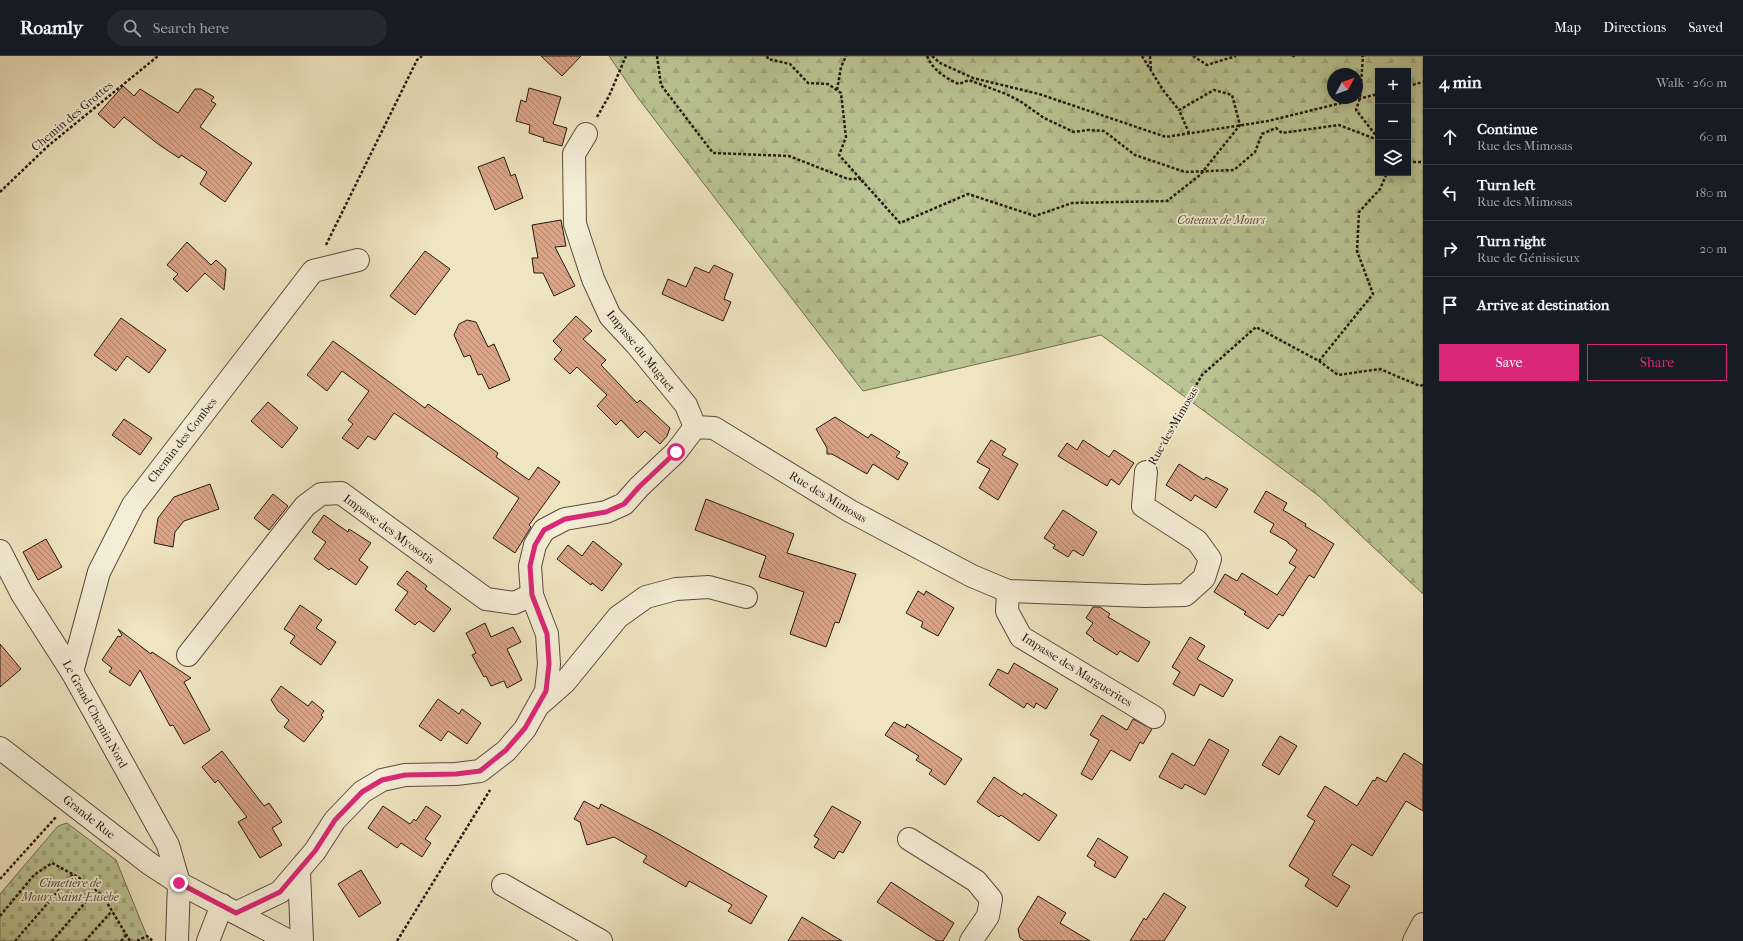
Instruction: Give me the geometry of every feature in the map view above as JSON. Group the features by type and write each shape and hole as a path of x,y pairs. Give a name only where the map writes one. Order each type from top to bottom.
{"street":[{"name":"Impasse du Muguet","path":"586,134 574,154 575,224 593,279 610,316 636,344 686,405 695,427"},
{"path":"313,271 358,260"},
{"name":"Chemin des Combes","path":"72,672 99,572 133,505 313,271"},
{"path":"208,941 229,909 280,892 315,851 335,820 362,792 382,780 405,775 456,774 480,771 506,750 525,728 546,691 549,664 547,634 532,595 530,566 535,545 544,530 565,519 606,512 624,504 639,487 676,452 695,427"},
{"name":"Rue des Mimosas","path":"695,427 714,428 850,511 972,576 1008,591 1145,596 1185,595 1204,578 1210,559 1197,541 1143,506 1146,472"},
{"name":"Impasse des Myosotis","path":"188,655 305,506 321,494 341,494 486,599 514,604 532,595"},
{"name":"Le Grand Chemin Nord","path":"0,551 22,594 72,672 168,845 179,883 177,941"},
{"path":"539,704 566,682 618,617 646,597 676,589 709,587 746,596"},
{"name":"Impasse des Marguerites","path":"1008,591 1007,610 1021,637 1154,717"},
{"name":"Grande Rue","path":"0,748 150,864 179,883 289,941"},
{"path":"909,839 976,882 991,899 988,916 971,941"},
{"path":"298,871 302,941"},
{"path":"503,885 601,941"},
{"path":"1414,941 1423,924"}],"path":[{"name":"Chemin des Grottes","path":"0,192 48,146 158,56"},
{"path":"313,271 418,56"},
{"path":"417,60 422,56"},
{"path":"609,96 626,56"},
{"path":"657,56 661,85 713,153 789,156 848,179 861,179"},
{"path":"767,56 768,59 790,64 808,83 828,84 840,93 846,137 839,155 900,223 968,194 1035,216 1072,203 1167,201 1204,170 1240,125"},
{"path":"837,90 841,67 846,56"},
{"path":"927,56 930,65 948,79 959,84 969,80 1006,94 1020,101 1044,118 1074,132 1088,130 1104,131 1135,155 1185,172 1204,170 1234,170 1255,152 1262,134 1276,128 1282,133 1339,125 1375,138"},
{"path":"932,56 940,63 973,78 1039,94 1166,137 1268,121 1336,104"},
{"path":"1142,56 1163,90 1178,110 1189,133"},
{"path":"1150,56 1151,70"},
{"path":"1193,56 1207,65 1236,56"},
{"path":"1292,56 1297,56"},
{"path":"1361,56 1363,56 1362,68"},
{"path":"1411,85 1423,82"},
{"path":"1178,110 1214,90 1232,95 1240,125"},
{"path":"1363,97 1375,95"},
{"path":"1358,104 1356,110 1375,135"},
{"path":"1411,162 1423,162"},
{"path":"1319,361 1373,294 1357,252 1359,212 1380,188 1386,176"},
{"name":"Rue des Mimosas","path":"1146,472 1202,375 1256,327 1319,361 1338,375 1380,369 1420,386 1423,385"},
{"path":"397,941 494,785"},
{"path":"0,879 69,802"},
{"path":"0,916 34,875 52,863 73,874 104,896 130,941"},
{"path":"15,941 73,874"},
{"path":"52,941 96,890"},
{"path":"86,941 112,911"},
{"path":"121,941 126,935"},
{"path":"137,941 147,936 153,941"}],"green space":[{"name":"Coteaux de Mours","path":"609,56 1423,56 1423,594 1319,496 1101,335 863,391 638,98"},
{"name":"Cimetière de Mours-Saint-Eusèbe","path":"67,823 116,860 149,941 0,941 0,894 58,826"}],"building":[{"path":"541,56 581,56 562,76"},
{"path":"123,86 134,96 140,89 178,113 195,89 201,89 214,97 211,101 216,104 200,127 252,163 225,202 200,184 207,172 181,155 179,158 158,144 124,117 114,128 98,114"},
{"path":"529,88 561,97 553,124 567,128 562,146 543,141 544,138 529,133 530,125 516,121 521,100 526,102"},
{"path":"504,157 511,176 515,174 523,198 495,210 478,167"},
{"path":"561,220 566,246 555,247 575,286 554,296 543,273 534,273 532,258 538,258 532,225"},
{"path":"187,242 211,265 216,260 226,269 224,290 205,273 187,292 173,279 178,274 167,265"},
{"path":"425,251 450,269 415,315 390,296"},
{"path":"714,265 733,274 724,299 731,302 723,321 662,294 668,279 686,287 695,267 709,273"},
{"path":"576,316 592,331 583,339 606,360 601,365 637,403 640,400 670,428 667,436 660,444 645,431 638,438 621,420 616,425 597,406 607,395 577,367 570,374 554,359 562,350 553,341"},
{"path":"121,318 166,350 149,373 127,356 116,371 94,355"},
{"path":"467,320 476,322 488,347 494,344 510,380 489,389 482,374 478,375 470,355 464,357 454,335 459,324"},
{"path":"333,341 425,408 428,404 498,453 496,457 529,480 538,467 560,482 529,525 531,527 515,553 493,538 519,498 394,413 375,440 368,436 358,449 342,438 353,424 348,420 369,391 342,371 327,391 307,375"},
{"path":"268,402 298,428 282,448 251,421"},
{"path":"835,417 868,438 871,434 900,452 896,457 908,463 898,480 873,464 867,474 832,454 827,454 827,448 816,429"},
{"path":"124,419 152,438 140,455 112,435"},
{"path":"991,440 1006,449 1002,455 1018,464 998,500 979,488 990,469 977,462"},
{"path":"1083,440 1109,457 1114,450 1134,463 1119,485 1111,479 1107,486 1058,456 1067,443 1077,450"},
{"path":"1179,464 1204,480 1206,477 1228,489 1216,508 1195,495 1191,501 1166,485"},
{"path":"210,484 219,509 184,521 175,532 173,547 154,543 158,518 174,497"},
{"path":"1266,491 1287,503 1283,510 1334,544 1314,578 1309,575 1283,616 1279,614 1268,629 1244,614 1246,612 1214,592 1225,574 1237,581 1242,573 1277,595 1296,567 1289,563 1297,550 1288,542 1270,532 1274,524 1254,512"},
{"path":"273,494 288,506 269,530 254,518"},
{"path":"706,499 794,534 787,553 856,574 839,623 835,622 826,647 790,634 804,592 759,577 766,556 695,530"},
{"path":"1063,510 1097,532 1083,556 1073,550 1068,557 1053,548 1055,545 1044,538"},
{"path":"324,515 348,532 349,529 371,543 359,560 368,567 356,585 331,568 329,570 314,559 326,542 312,532"},
{"path":"46,539 62,567 38,580 23,552"},
{"path":"593,541 622,564 602,591 592,583 591,585 557,559 568,545 582,556"},
{"path":"407,571 427,586 425,589 451,609 434,632 419,621 415,625 395,610 408,592 397,584"},
{"path":"918,591 924,595 926,591 954,608 938,636 921,627 923,622 906,613"},
{"path":"300,605 322,620 316,628 336,642 321,665 290,643 295,636 284,629"},
{"path":"1093,607 1100,607 1110,614 1108,617 1150,642 1138,662 1120,651 1117,655 1093,640 1094,639 1086,633 1093,623 1086,618"},
{"path":"485,623 491,637 513,627 521,642 507,649 522,680 507,688 504,681 491,686 486,676 484,677 472,655 476,653 466,633"},
{"path":"118,629 151,654 152,652 191,678 184,682 210,730 184,744 173,725 170,726 140,670 130,686 109,672 112,668 102,660 118,636 120,637 122,635"},
{"path":"1190,637 1205,646 1197,659 1233,680 1223,697 1200,684 1194,696 1173,684 1180,672 1172,667"},
{"path":"0,644 21,669 0,687"},
{"path":"1014,663 1058,689 1046,709 1036,703 1034,708 1027,703 1024,708 989,685 998,669 1008,674"},
{"path":"281,686 308,706 312,701 324,711 321,715 323,717 304,742 284,727 289,720 278,711 271,700"},
{"path":"438,699 459,714 462,709 481,723 467,744 448,731 441,741 419,726"},
{"path":"1102,715 1127,730 1133,719 1152,729 1143,744 1140,742 1130,761 1111,750 1092,780 1081,774 1099,740 1090,735"},
{"path":"894,722 905,728 907,724 962,759 945,785 929,774 932,770 916,760 919,756 885,735"},
{"path":"1280,736 1297,746 1279,775 1262,765"},
{"path":"1209,739 1229,750 1205,795 1185,784 1182,789 1159,777 1172,753 1194,766"},
{"path":"222,751 264,806 269,803 282,822 272,828 282,845 260,858 238,822 247,817 218,780 215,783 202,767"},
{"path":"1404,753 1423,765 1423,811 1406,801 1372,856 1352,844 1332,875 1350,886 1337,907 1305,886 1309,879 1289,866 1315,821 1307,816 1325,786 1357,806 1373,780 1375,781 1377,777 1386,782"},
{"path":"994,777 1022,796 1024,793 1057,815 1039,841 1001,815 999,817 977,802"},
{"path":"584,801 599,809 601,804 659,834 767,896 751,924 728,911 732,905 689,881 686,887 643,862 647,856 614,837 587,845 580,822 574,819"},
{"path":"383,806 410,824 414,819 416,821 426,806 441,816 425,839 431,843 422,857 401,843 397,848 368,828"},
{"path":"832,806 861,822 843,853 839,851 834,859 814,847 819,839 814,836"},
{"path":"1098,838 1128,857 1115,878 1094,866 1096,862 1087,856"},
{"path":"361,870 381,903 359,917 338,884"},
{"path":"891,882 954,923 943,941 937,941 877,902"},
{"path":"1164,893 1186,907 1164,941 1130,941 1144,918 1146,920"},
{"path":"1038,896 1066,913 1060,923 1090,941 1025,941 1020,938 1018,929"},
{"path":"802,917 842,941 788,941"}],"route":[{"path":"179,883 236,913 280,892 315,851 335,820 362,792 382,780 405,775 456,774 480,771 506,750 525,728 546,691 549,664 547,634 532,595 530,566 535,545 544,530 565,519 606,512 624,504 639,487 676,452"}]}
